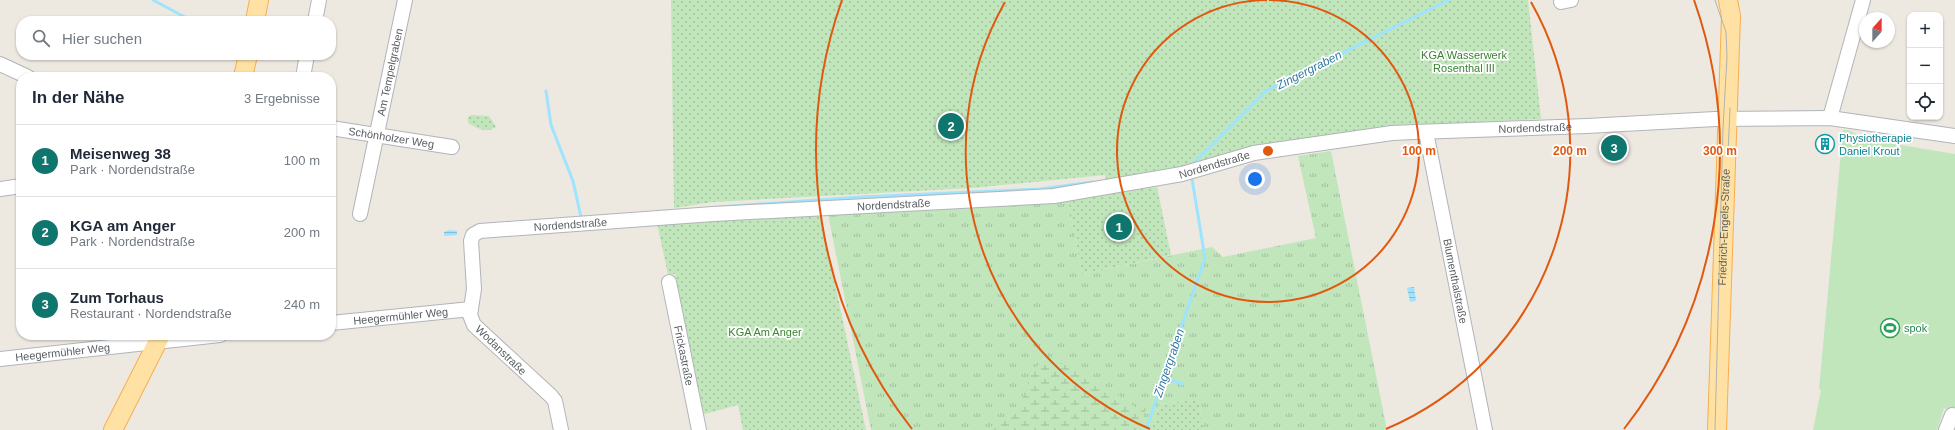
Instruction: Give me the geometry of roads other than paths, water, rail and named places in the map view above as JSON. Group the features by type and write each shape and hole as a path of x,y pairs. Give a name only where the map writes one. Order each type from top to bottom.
{"main road":[{"path":"256,16 259,0"},
{"name":"Friedrich-Engels-Straße","path":"1717,430 1731,16 1728,0"},
{"path":"244,72 247,60"},
{"path":"113,430 158,340"}],"street":[{"path":"316,16 320,0"},
{"name":"Am Tempelgraben","path":"360,214 405,0"},
{"path":"1830,118 1863,0"},
{"path":"304,72 307,60"},
{"path":"0,64 17,72"},
{"name":"Nordendstraße","path":"473,235 480,231 713,214 1054,196 1182,174 1254,153 1392,133 1727,119 1830,118 1955,136"},
{"name":"Schönholzer Weg","path":"336,129 452,147"},
{"name":"Blumenthalstraße","path":"1426,132 1485,430"},
{"path":"0,189 16,187"},
{"name":"Wodanstraße","path":"473,235 471,241 474,289 470,315 474,325 555,401 561,430"},
{"name":"Frickastraße","path":"669,282 699,430"},
{"name":"Heegermühler Weg","path":"336,322 471,309"},
{"name":"Heegermühler Weg","path":"0,359 144,340"},
{"path":"1946,430 1953,416"}],"water":[{"path":"449,230 457,231 457,235 444,236 444,232"},
{"path":"1414,287 1416,301 1410,302 1407,288"}],"waterway":[{"path":"153,0 183,16"},
{"name":"Zingergraben","path":"1191,166 1266,91 1449,0"},
{"path":"546,91 551,125 573,181 581,217 584,217"},
{"name":"Zingergraben","path":"1146,430 1205,258 1192,179"},
{"path":"719,207 861,197 1040,189 1093,182"},
{"path":"1163,378 1183,384"}],"tram line":[{"path":"1715,0 1726,32 1727,57 1723,128 1715,430"},
{"path":"1728,154 1730,108"}],"place":[{"name":"KGA am Anger","path":"951,126"},
{"name":"Physiotherapie Daniel Krout","path":"1825,144"},
{"name":"Zum Torhaus","path":"1614,148"},
{"name":"Meisenweg 38","path":"1119,227"},
{"name":"spok","path":"1890,328"}],"park label":[{"name":"KGA Wasserwerk Rosenthal III","path":"1464,61"},
{"name":"KGA Am Anger","path":"765,332"}]}
